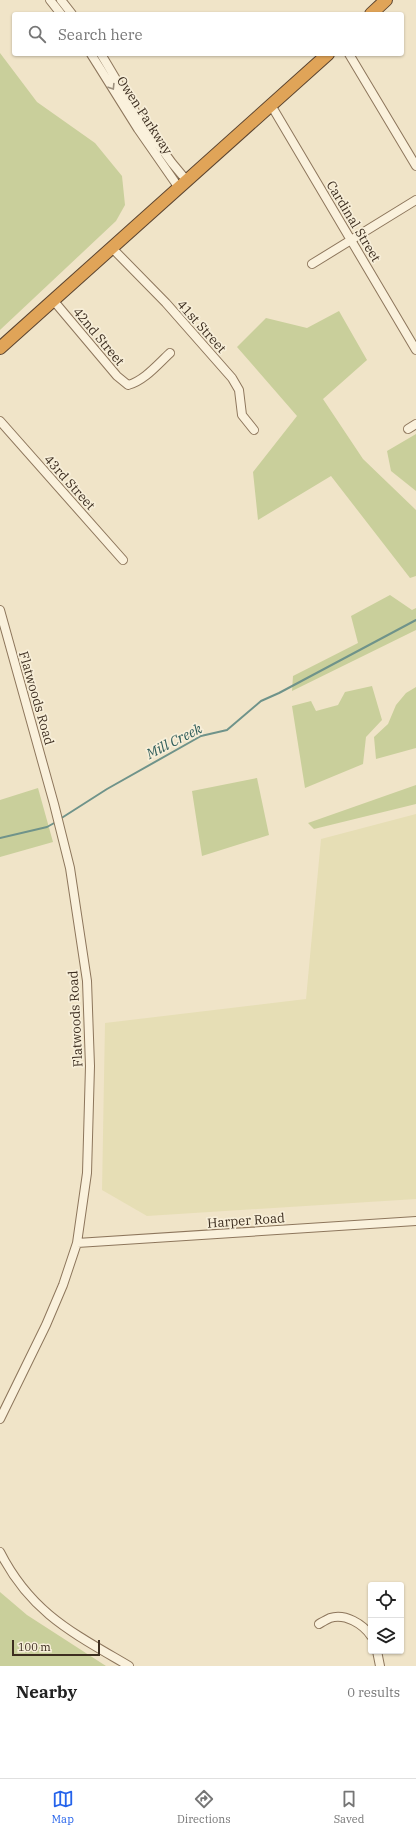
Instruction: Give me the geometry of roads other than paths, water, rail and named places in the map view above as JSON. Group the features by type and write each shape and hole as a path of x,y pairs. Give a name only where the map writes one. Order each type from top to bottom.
{"highway":[{"path":"373,12 386,0"},
{"path":"0,348 326,56"}],"street":[{"path":"50,0 59,12"},
{"path":"61,0 70,12"},
{"name":"Owen Parkway","path":"92,56 127,104"},
{"name":"Owen Parkway","path":"102,56 138,129 183,184"},
{"path":"350,56 416,166"},
{"name":"Cardinal Street","path":"272,104 350,240 416,350"},
{"path":"312,264 416,200"},
{"name":"41st Street","path":"112,248 171,308 232,378 240,390 242,415 254,430"},
{"name":"42nd Street","path":"53,300 117,376 128,385 141,379 170,353"},
{"name":"43rd Street","path":"0,421 123,560"},
{"path":"408,429 416,424"},
{"name":"Flatwoods Road","path":"0,610 54,804 70,868 81,931 87,981 90,1074 87,1173 77,1243 63,1285 0,1420"},
{"name":"Harper Road","path":"77,1243 416,1221"},
{"path":"0,1552 9,1570 21,1587 51,1617 86,1641 129,1666"},
{"path":"319,1624 331,1618 346,1618 362,1626 368,1633"},
{"path":"378,1654 380,1666"}],"waterway":[{"name":"Mill Creek","path":"60,819 107,789 201,736 227,730 261,701 279,693 416,620"},
{"name":"Mill Creek","path":"0,838 47,827 56,822"}]}
